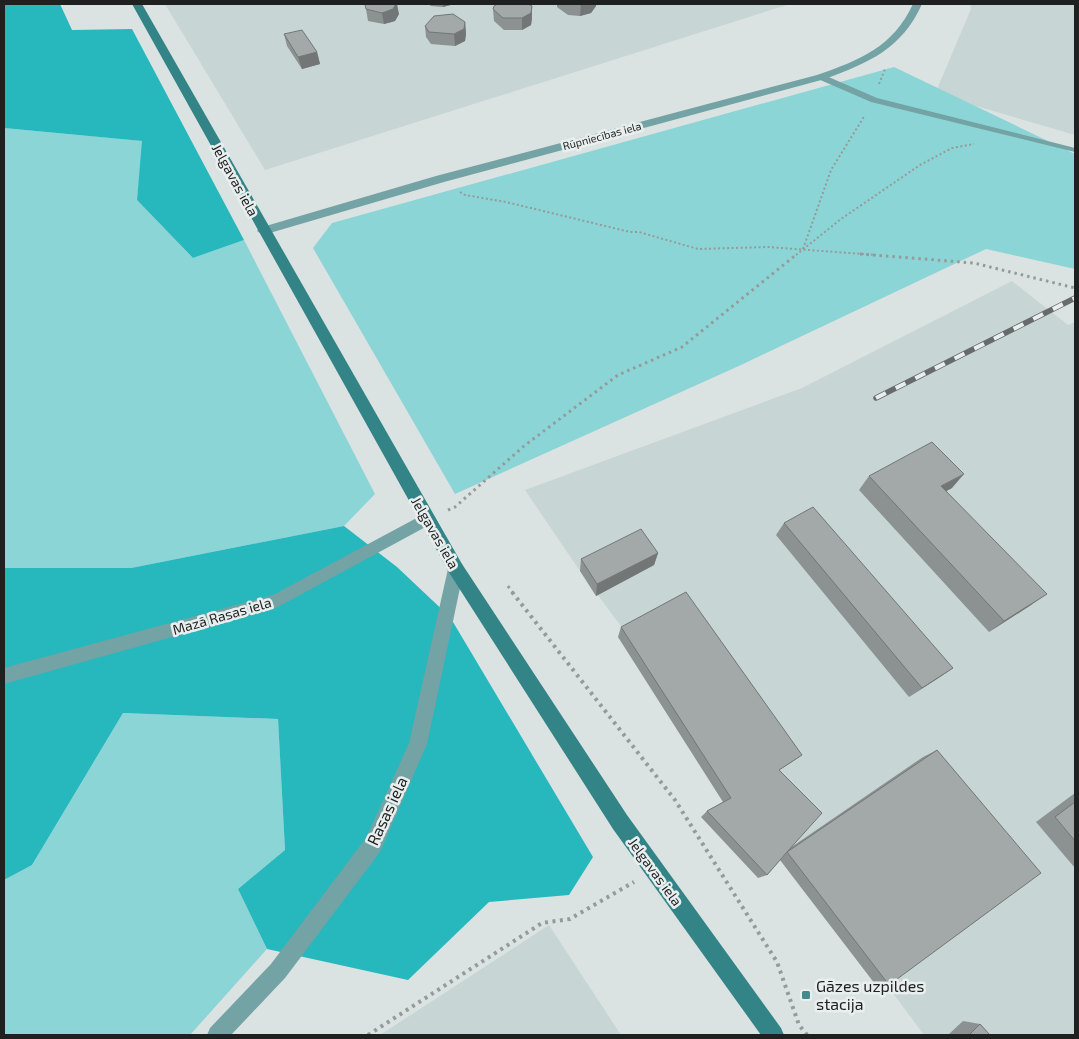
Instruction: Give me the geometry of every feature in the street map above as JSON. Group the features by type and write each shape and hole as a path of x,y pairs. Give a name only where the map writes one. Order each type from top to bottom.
{"street":[{"name":"Jelgavas iela","path":"137,4 263,231 456,569 620,822 774,1035"},
{"name":"Rūpniecības iela","path":"263,231 440,179 821,77 873,56 892,42 904,29 917,4"},
{"name":"Mazā Rasas iela","path":"4,676 276,601 426,519"},
{"name":"Rasas iela","path":"217,1035 278,971 374,844 418,744 456,569"}],"lane":[{"path":"821,77 874,100 1075,150"}],"path":[{"path":"802,249 831,170 874,100 886,64 873,56"},
{"path":"426,519 455,507 524,446 618,375 682,347 841,219 920,165 952,148 975,143"},
{"path":"440,179 465,195 506,202 630,232 639,232 698,249 768,247 974,263 1021,273 1075,288"},
{"path":"508,586 675,800 776,962 799,1026 807,1035"},
{"path":"368,1035 542,923 570,920 654,870"}],"shaded area":[{"path":"4,4 60,4 72,30 132,29 244,240 193,258 137,200 142,141 4,128"},
{"path":"165,4 790,4 265,170"},
{"path":"970,4 1075,4 1075,135 935,94 971,9"},
{"path":"894,67 1075,154 1075,269 986,249 741,365 455,494 313,248 332,223"},
{"path":"4,128 143,141 137,200 193,258 244,240 375,494 344,526 131,568 4,568"},
{"path":"1012,281 1068,325 1075,322 1075,1035 924,1035 580,571 525,490 802,388"},
{"path":"344,526 397,567 450,617 593,857 569,895 489,902 408,980 267,949 238,889 285,850 278,719 123,713 32,865 4,880 4,568 131,568"},
{"path":"123,713 278,719 285,850 238,889 267,949 190,1035 4,1035 4,880 32,865"},
{"path":"549,925 621,1035 380,1035"}],"building":[{"path":"365,4 396,4 393,9 382,13 366,9"},
{"path":"497,4 528,4 532,6 531,13 522,18 503,18 493,9"},
{"path":"453,14 465,22 464,29 454,34 429,32 425,26 434,16"},
{"path":"302,30 317,52 298,57 284,34"},
{"path":"932,442 964,474 941,486 1047,594 1004,621 869,476"},
{"path":"813,507 953,668 922,688 784,523"},
{"path":"641,529 658,553 597,584 581,559"},
{"path":"686,592 802,755 779,770 822,813 767,875 707,811 731,798 621,627"},
{"path":"937,750 1041,873 889,985 787,852"},
{"path":"1075,802 1075,841 1055,817"},
{"path":"980,1024 990,1035 969,1035"}],"railway":[{"path":"876,398 1075,298"}],"place":[{"name":"Gāzes uzpildes stacija","path":"806,995"}]}
